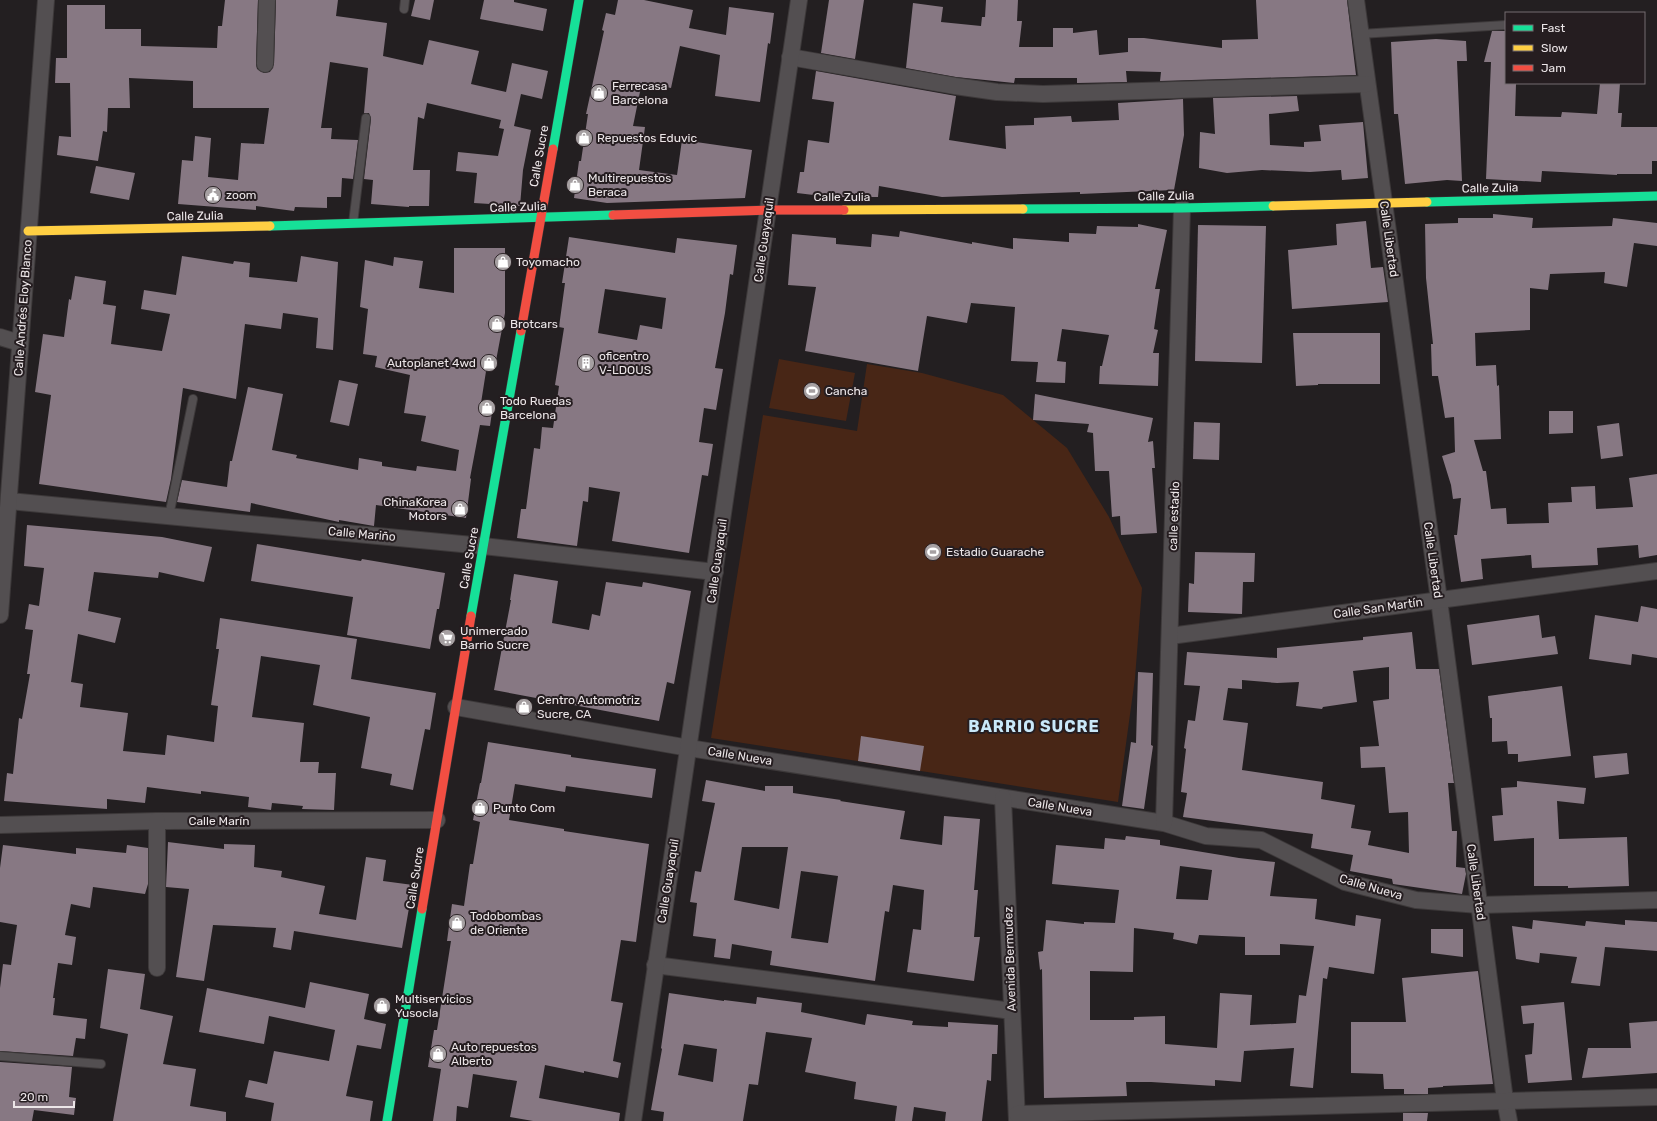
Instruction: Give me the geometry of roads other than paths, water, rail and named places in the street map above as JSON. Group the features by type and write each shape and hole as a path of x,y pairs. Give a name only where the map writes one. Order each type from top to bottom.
{"street":[{"name":"Calle Andrés Eloy Blanco","path":"0,615 46,0"},
{"path":"264,64 267,0"},
{"name":"Calle Sucre","path":"387,1121 483,546 579,0"},
{"name":"Calle Guayaquil","path":"633,1121 799,0"},
{"name":"Calle Libertad","path":"1356,0 1439,600 1504,1100 1509,1121"},
{"path":"790,57 997,92 1043,94 1367,84"},
{"name":"Calle Zulia","path":"28,231 353,224 768,210 1182,208 1657,196"},
{"name":"calle estadio","path":"1164,823 1182,208"},
{"path":"0,337 20,343"},
{"name":"Calle Mariño","path":"9,501 483,546 715,572"},
{"name":"Calle San Martín","path":"1170,636 1657,571"},
{"name":"Calle Nueva","path":"456,707 689,748 1164,823 1206,836 1261,840 1345,882 1416,900 1479,905 1657,900"},
{"name":"Avenida Bermudez","path":"1002,798 1017,1118"},
{"name":"Calle Marín","path":"0,825 157,821 437,820"},
{"path":"156,968 157,821"},
{"path":"655,965 1012,1010"},
{"path":"1017,1118 1504,1100 1657,1097"}],"lane":[{"path":"404,10 405,0"},
{"path":"1360,34 1505,25"},
{"path":"353,224 366,118"},
{"path":"169,516 193,399"},
{"path":"0,1056 101,1064"}],"place":[{"name":"Ferrecasa Barcelona","path":"599,93"},
{"name":"Repuestos Eduvic","path":"584,138"},
{"name":"Multirepuestos Beraca","path":"575,185"},
{"name":"zoom","path":"213,195"},
{"name":"Toyomacho","path":"503,262"},
{"name":"Brotcars","path":"497,324"},
{"name":"Autoplanet 4wd","path":"489,363"},
{"name":"oficentro V-LDOUS","path":"586,363"},
{"name":"Cancha","path":"812,391"},
{"name":"Todo Ruedas Barcelona","path":"487,408"},
{"name":"ChinaKorea Motors","path":"460,509"},
{"name":"Estadio Guarache","path":"933,552"},
{"name":"Unimercado Barrio Sucre","path":"447,638"},
{"name":"Centro Automotriz Sucre, CA","path":"524,707"},
{"name":"Punto Com","path":"480,808"},
{"name":"Todobombas de Oriente","path":"457,923"},
{"name":"Multiservicios Yusocla","path":"382,1006"},
{"name":"Auto repuestos Alberto","path":"438,1054"}],"district":[{"name":"BARRIO SUCRE","path":"1034,726"}]}
